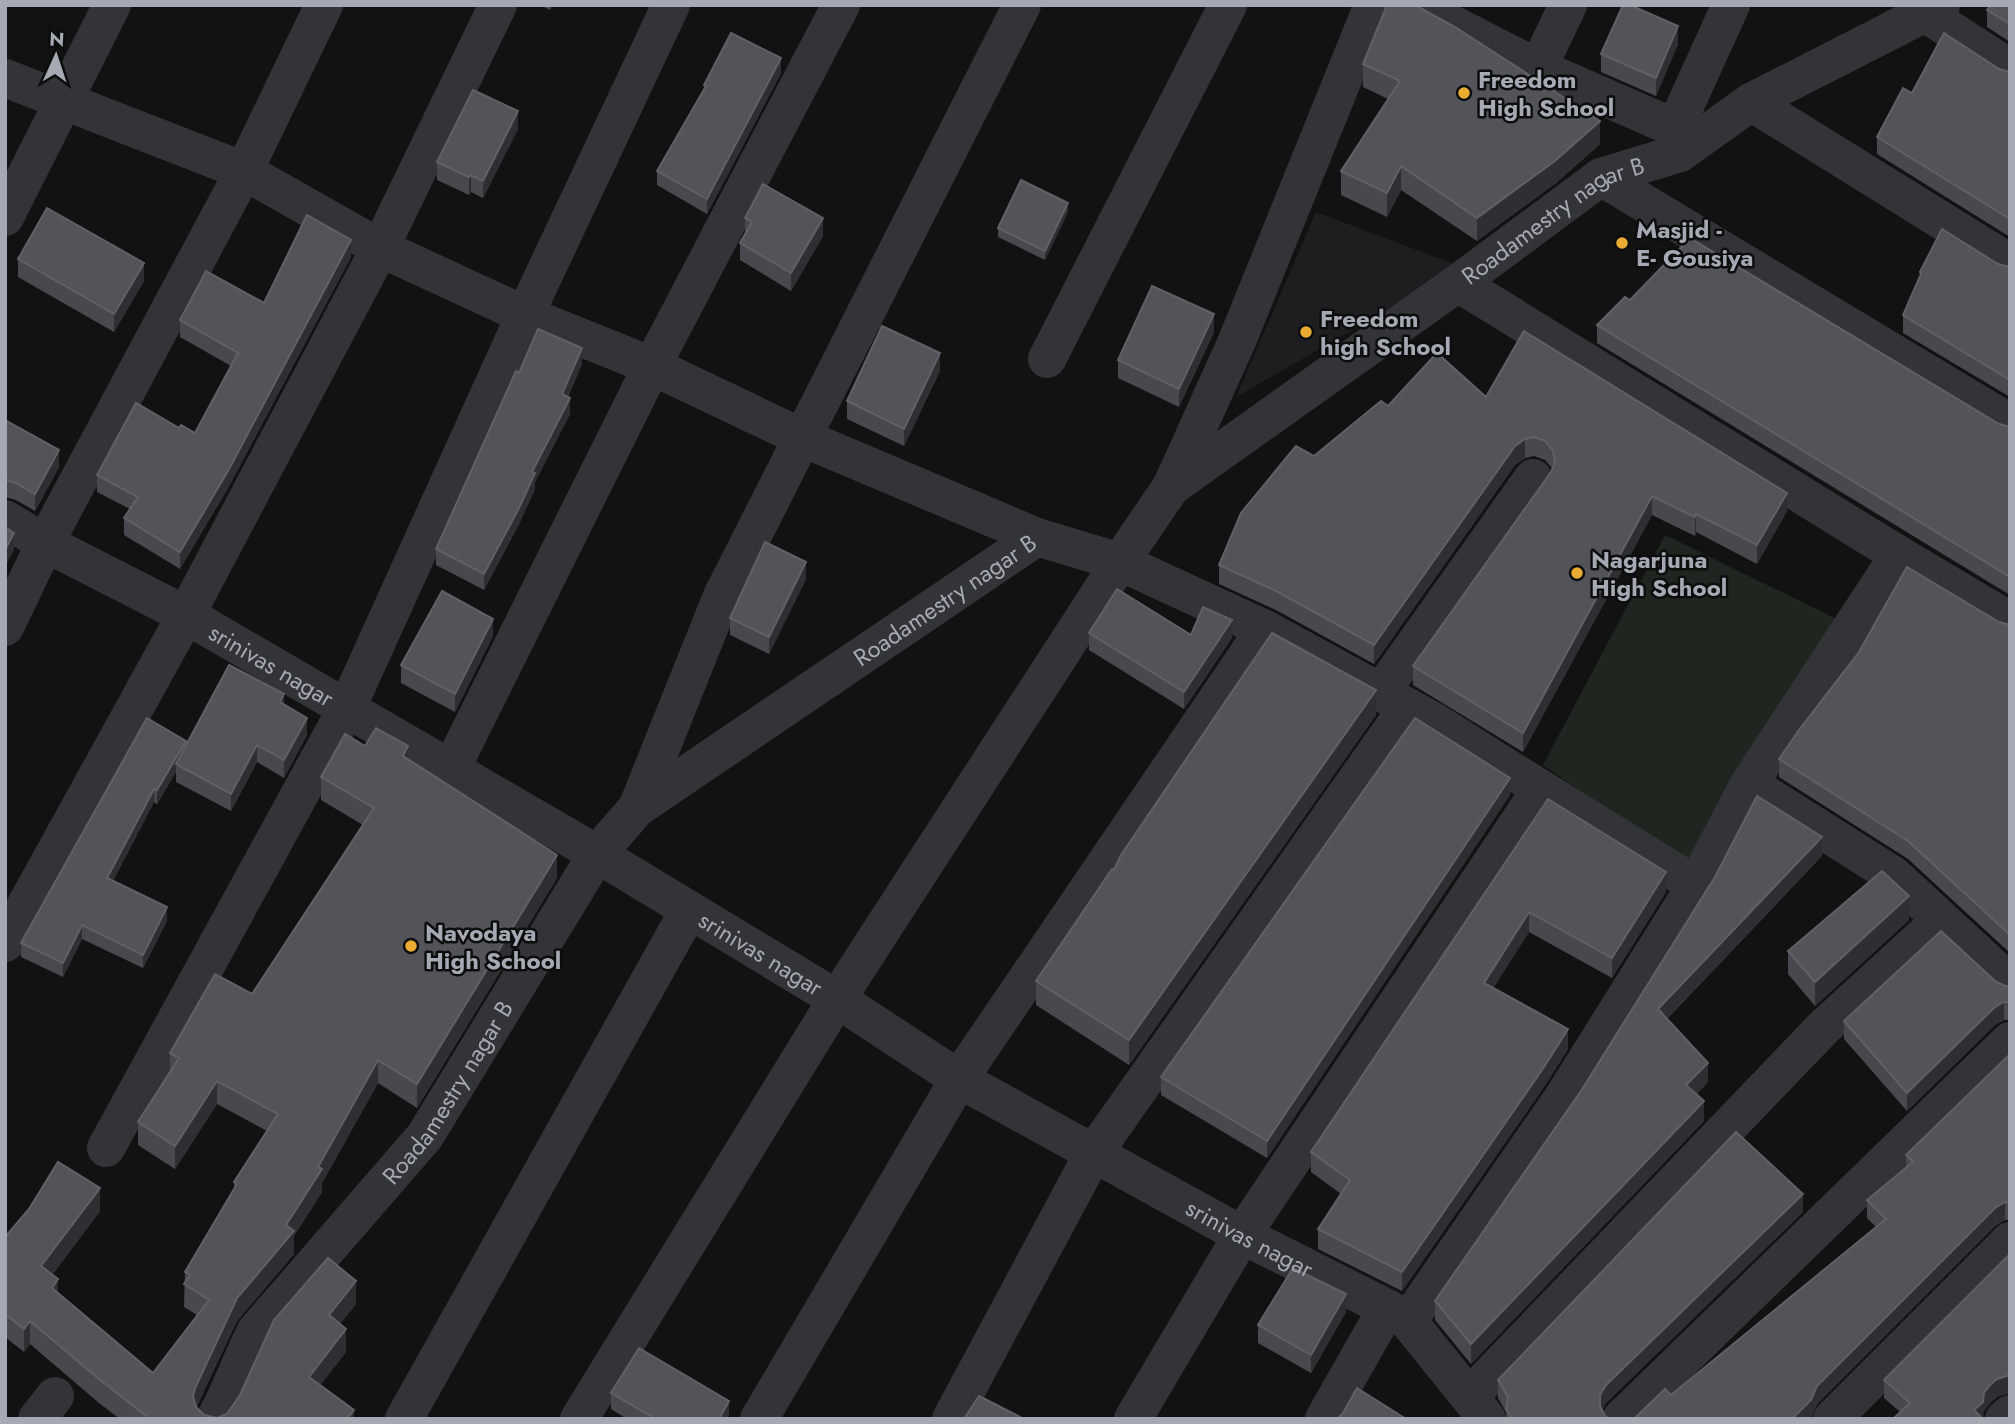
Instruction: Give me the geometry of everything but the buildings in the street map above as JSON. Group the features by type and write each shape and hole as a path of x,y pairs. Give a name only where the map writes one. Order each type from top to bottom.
{"street":[{"path":"5,217 112,5"},
{"path":"5,627 45,543 244,171 324,5"},
{"path":"5,943 186,615 380,248 498,5"},
{"path":"106,1149 346,708 525,315 671,5"},
{"path":"451,769 652,366 841,5"},
{"path":"637,808 722,596 1022,5"},
{"path":"1047,359 1228,5"},
{"path":"1171,487 1237,341 1373,5"},
{"path":"1415,5 1678,140 1731,5"},
{"path":"1538,68 1568,5"},
{"path":"1933,10 2010,68"},
{"name":"Roadamestry nagar B","path":"215,1419 230,1392 237,1370 256,1331 425,1136 597,854 637,808 1037,537 1120,562 1171,487 1458,283 1601,177 1933,10"},
{"path":"5,78 244,171 380,248 525,315 652,366 803,438 1037,537"},
{"path":"1751,102 2010,263"},
{"path":"1601,177 2010,424"},
{"path":"1458,283 2010,621"},
{"path":"951,1419 1093,1154 1394,699 1533,478"},
{"name":"srinivas nagar","path":"5,519 45,543 186,615 597,854 837,999 959,1079 1242,1235 1398,1314 1478,1407"},
{"path":"1324,1419 1398,1314 1562,1099 1696,885 1749,784 1899,555"},
{"path":"579,1419 837,999 1120,562 1265,629 1394,699 1488,754 1696,885"},
{"path":"759,1419 959,1079 1265,629"},
{"path":"1749,784 1894,875 2010,983"},
{"path":"1133,1419 1242,1235 1541,789"},
{"path":"404,1419 689,910"},
{"path":"1478,1407 1824,1028 1941,920"},
{"path":"1621,1419 2010,1041"},
{"path":"1832,1419 2010,1241"},
{"path":"2004,1419 2010,1413"}],"shaded area":[{"name":"Freedom high School","path":"1316,212 1462,267 1236,397"},
{"path":"1665,535 1837,619 1689,866 1543,765"}],"place":[{"name":"Freedom High School","path":"1464,93"},
{"name":"Masjid - E- Gousiya","path":"1622,243"},
{"name":"Freedom high School","path":"1306,332"},
{"name":"Nagarjuna High School","path":"1577,573"},
{"name":"Navodaya High School","path":"411,946"}]}
